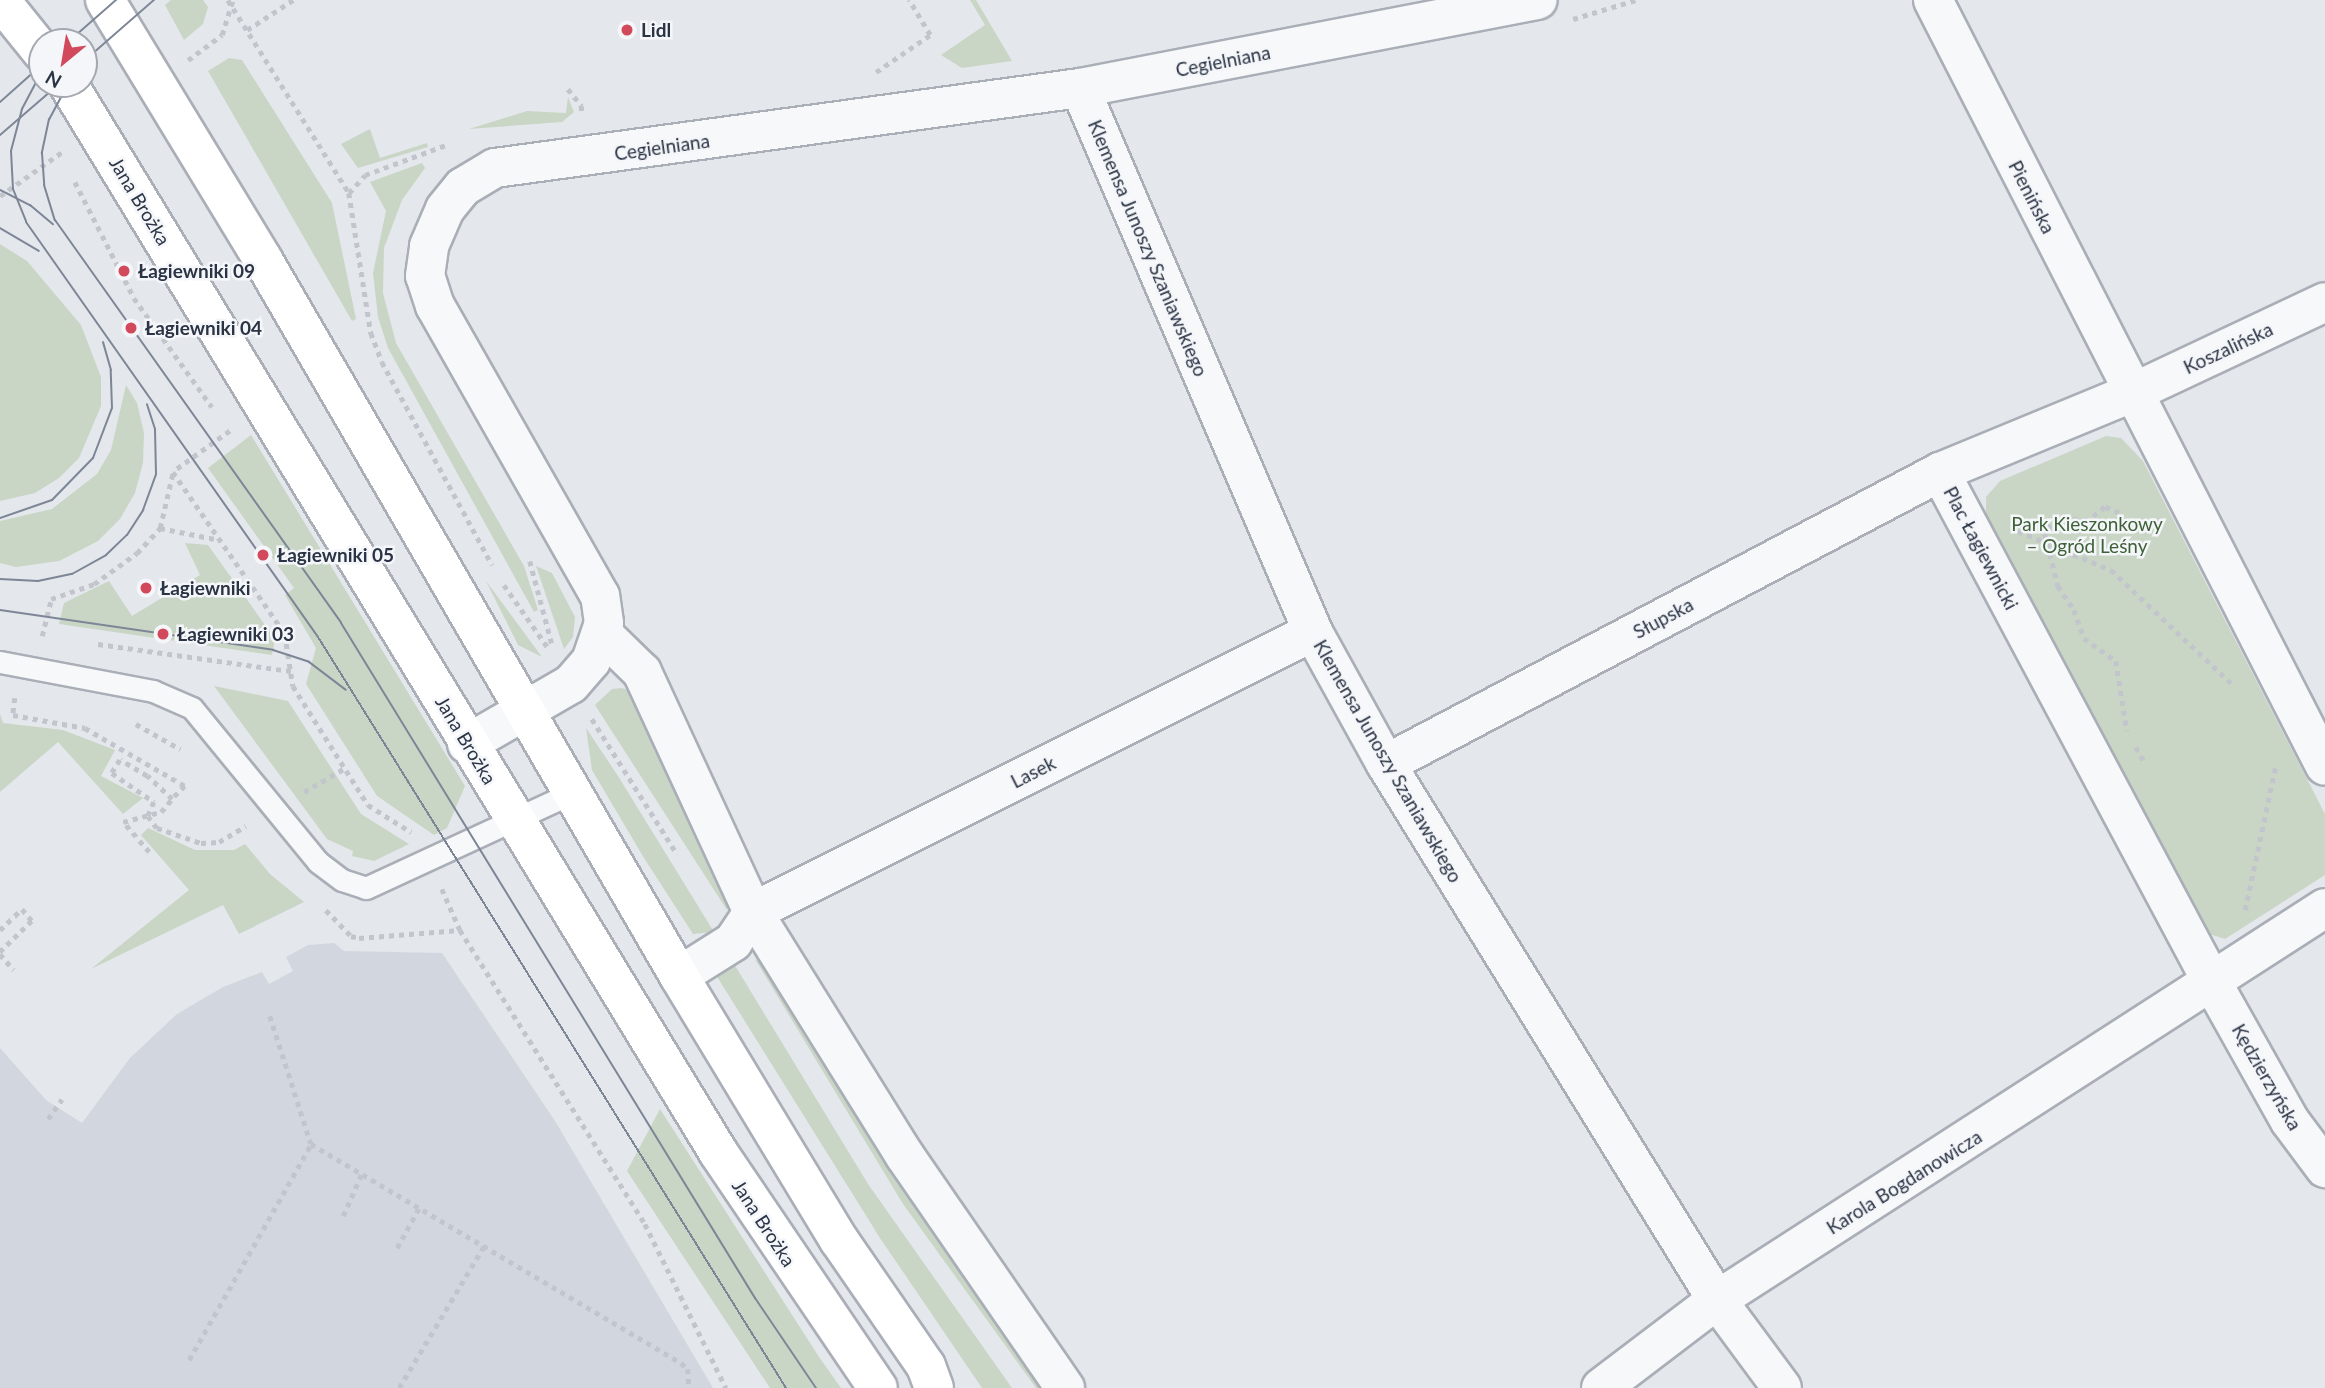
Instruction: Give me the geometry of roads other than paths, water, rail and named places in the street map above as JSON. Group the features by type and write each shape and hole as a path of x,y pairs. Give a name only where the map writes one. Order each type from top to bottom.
{"main road":[{"path":"1,0 28,34"},
{"path":"105,0 257,249 679,976 839,1240 926,1366 934,1388"},
{"name":"Jana Brożka","path":"76,98 467,744 718,1152 878,1388"}],"street":[{"name":"Pienińska","path":"1933,0 2132,393"},
{"name":"Cegielniana","path":"603,634 600,596 435,306 425,276 429,246 445,209 463,187 495,168 1080,88 1551,11"},
{"name":"Klemensa Junoszy Szaniawskiego","path":"1080,88 1313,632 1386,764 1717,1300 1782,1388"},
{"name":"Koszalińska","path":"2132,393 2325,302"},
{"path":"2132,393 2325,766"},
{"name":"Plac Łagiewnicki","path":"2132,393 1940,472 2213,984"},
{"name":"Słupska","path":"1386,764 1940,472"},
{"name":"Lasek","path":"753,912 1313,632"},
{"path":"467,744 524,712 582,674 603,634 642,672 753,912 905,1156 1065,1388"},
{"path":"2213,984 2325,908"},
{"path":"679,976 733,942 753,912"},
{"name":"Kędzierzyńska","path":"2213,984 2290,1121 2325,1168"},
{"name":"Karola Bogdanowicza","path":"1601,1388 1717,1300 2213,984"}],"lane":[{"path":"0,662 153,691 192,708 318,862 342,880 366,888 430,861 572,793"}],"tram line":[{"path":"84,28 116,0"},
{"path":"98,49 154,0"},
{"path":"0,102 28,77"},
{"path":"28,98 22,109 11,151 13,189 26,222 318,637 786,1388"},
{"path":"0,135 43,98"},
{"path":"60,98 49,119 42,153 44,185 55,220 341,623 755,1298 816,1388"},
{"path":"0,190 30,205 53,224"},
{"path":"0,228 39,251"},
{"path":"0,518 52,500 93,458 112,408 111,370 103,342"},
{"path":"0,579 38,581 72,574 106,555 127,535 143,510 156,474 155,429 147,404"},
{"path":"0,610 273,650 309,662 346,690"}],"place":[{"name":"Lidl","path":"627,30"},
{"name":"Łagiewniki 09","path":"124,271"},
{"name":"Łagiewniki 04","path":"131,328"},
{"name":"Łagiewniki 05","path":"263,555"},
{"name":"Łagiewniki","path":"146,588"},
{"name":"Łagiewniki 03","path":"163,634"}],"park label":[{"name":"Park Kieszonkowy – Ogród Leśny","path":"2087,535"}]}
